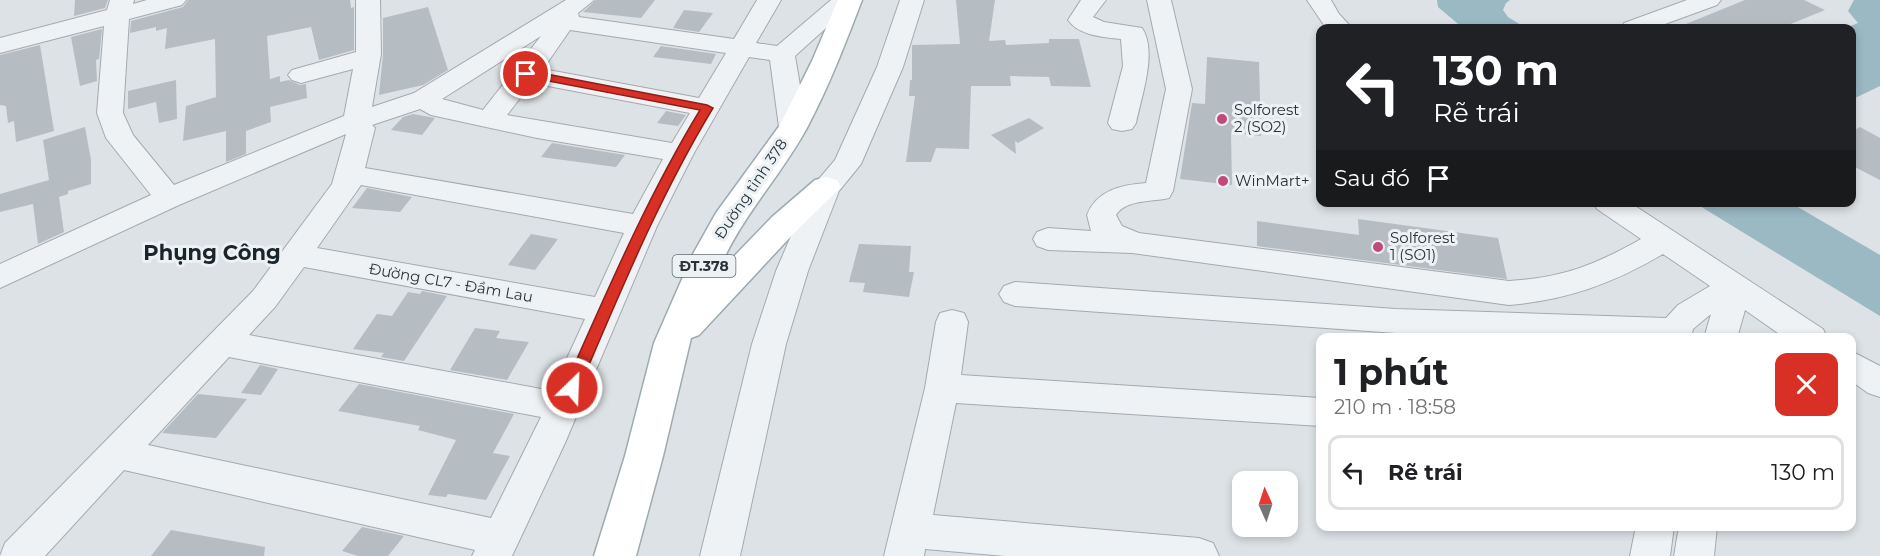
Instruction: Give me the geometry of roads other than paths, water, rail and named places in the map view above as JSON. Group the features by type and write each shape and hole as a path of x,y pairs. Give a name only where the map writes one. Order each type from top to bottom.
{"main road":[{"name":"Đường tỉnh 378","path":"615,556 644,456 671,343 709,254 726,223 793,127 825,61 850,0"},
{"path":"671,343 783,225 826,187"}],"street":[{"path":"0,46 119,8 174,0"},
{"path":"19,556 264,299 346,186 360,140 361,128 356,121 368,57 368,0"},
{"path":"116,453 497,547 563,407 642,226 680,153 742,50 769,0"},
{"path":"0,277 169,198 356,121 423,99 567,13 742,50 782,54 845,0"},
{"path":"720,556 769,344 806,234 826,187 847,164 890,67 912,0"},
{"path":"1094,0 1082,13 1080,20 1098,29 1133,33 1136,66 1122,123"},
{"path":"1134,243 1111,234 1100,218 1107,204 1118,198 1159,191 1179,89 1159,0"},
{"path":"1318,0 1336,24"},
{"path":"1644,24 1709,0"},
{"path":"119,8 110,113 120,138 169,198"},
{"path":"489,120 526,74 567,13"},
{"path":"782,54 793,127"},
{"path":"301,75 368,57"},
{"path":"526,74 707,108"},
{"path":"423,99 440,109 489,120 680,153"},
{"path":"349,174 642,226"},
{"path":"1615,207 1804,333"},
{"path":"1048,239 1134,243 1509,292 1565,288 1599,277 1672,244"},
{"path":"1570,300 1596,296 1616,288 1672,244"},
{"name":"Đường CL7 - Đầm Lau","path":"297,255 605,311"},
{"path":"1674,333 1680,322 1698,308 1736,287"},
{"path":"1722,333 1736,287"},
{"path":"1015,294 1396,321 1653,333"},
{"path":"952,322 942,388 907,543 1199,556"},
{"path":"222,343 563,407"},
{"path":"1856,367 1880,383"},
{"path":"942,388 1316,412"},
{"path":"1650,556 1654,531"},
{"path":"1694,556 1697,531"}],"water":[{"path":"1437,0 1510,0 1503,10 1508,17 1519,24 1458,24 1438,7"},
{"path":"1854,0 1880,0 1880,86 1856,98 1856,24 1858,23 1848,11"},
{"path":"1702,207 1798,207 1880,255 1880,316"}],"place":[{"name":"Solforest 2 (SO2)","path":"1222,119"},
{"name":"WinMart+","path":"1223,181"},
{"name":"Solforest 1 (SO1)","path":"1378,247"}],"district":[{"name":"Phụng Công","path":"212,253"}]}
